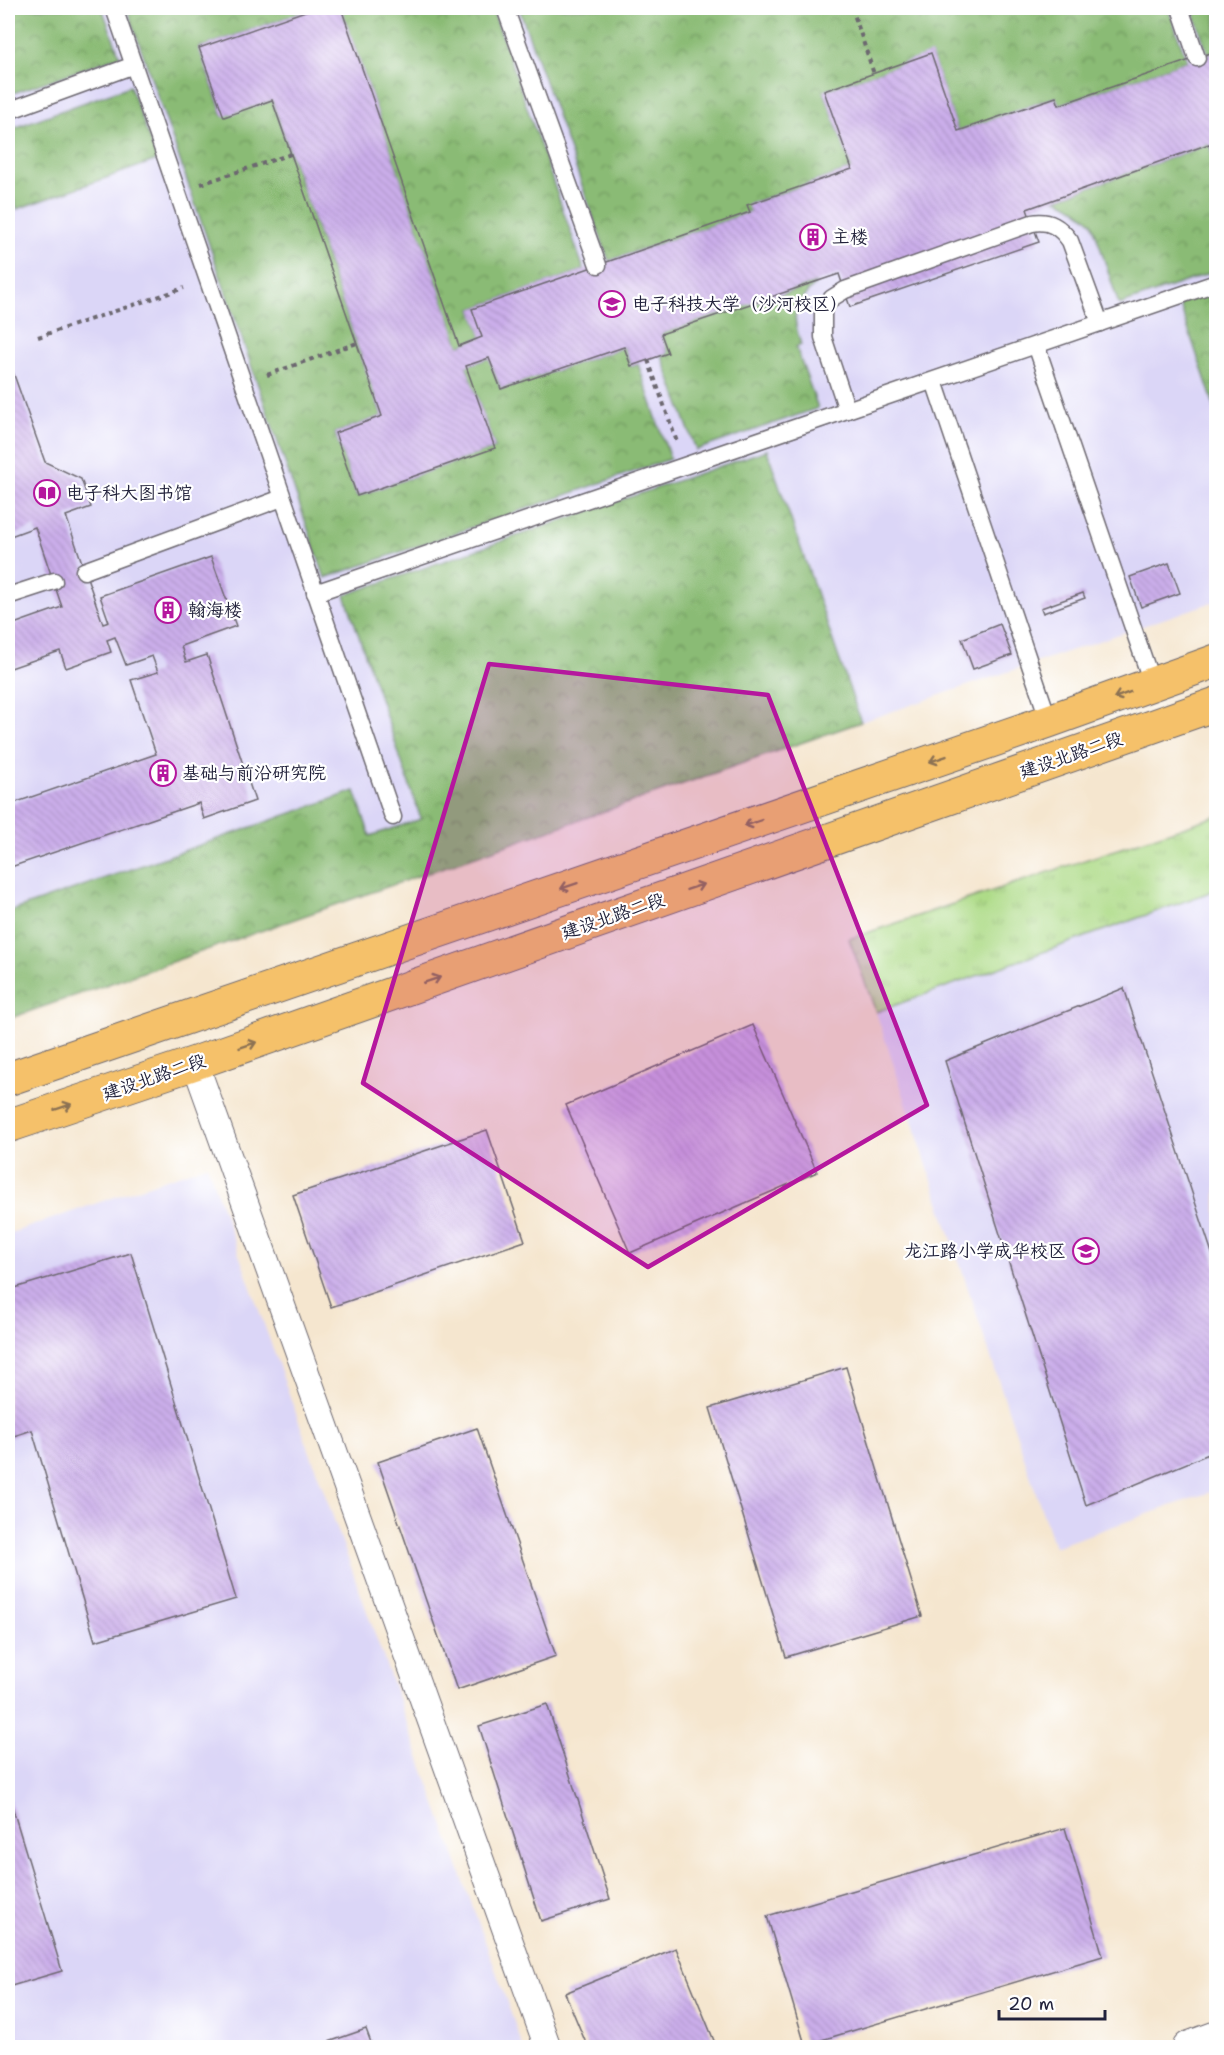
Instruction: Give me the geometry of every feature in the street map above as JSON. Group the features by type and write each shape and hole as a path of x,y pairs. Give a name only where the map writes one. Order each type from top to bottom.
{"main road":[{"path":"8,1079 1049,721 1216,661"},
{"name":"建设北路二段","path":"8,1126 195,1063 1216,704"}],"street":[{"path":"195,1063 548,2048"},
{"path":"1189,2048 1216,2038"}],"lane":[{"path":"114,8 393,818"},
{"path":"505,8 598,265"},
{"path":"1180,8 1197,58"},
{"path":"8,111 134,65"},
{"path":"847,410 823,338 823,309 832,298 845,290 1032,223 1050,223 1062,229 1070,241 1100,323"},
{"path":"315,593 1216,283"},
{"path":"1036,345 1152,683"},
{"path":"934,381 1049,721"},
{"path":"84,571 282,498"},
{"path":"8,596 54,581"}],"path":[{"path":"852,8 874,74"},
{"path":"177,192 291,154"},
{"path":"38,338 207,280"},
{"path":"243,384 357,343"},
{"path":"648,360 685,466"}],"highlighted area":[{"path":"489,664 768,695 927,1105 648,1267 363,1083"}],"shaded area":[{"name":"电子科技大学（沙河校区）","path":"8,8 1216,8 1216,601 8,1019"},
{"name":"龙江路小学成华校区","path":"1216,890 1216,1490 1054,1547 876,1012"},
{"path":"207,1165 523,2047 8,2047 8,1234"}],"green space":[{"path":"8,8 102,8 120,56 8,95"},
{"path":"127,8 314,8 199,48 223,116 272,100 382,416 335,433 357,496 495,448 466,366 489,358 501,389 624,347 631,366 638,364 670,459 325,578"},
{"path":"341,8 492,8 584,270 472,309 482,337 459,346"},
{"path":"519,8 1168,8 1187,61 1059,105 1056,97 958,131 931,54 824,91 852,169 748,204 750,212 609,261"},
{"path":"1192,8 1216,8 1216,51 1208,54"},
{"path":"130,86 157,160 17,209 8,182 8,130"},
{"path":"1209,144 1216,162 1216,271 1119,305 1092,222 1075,208 1056,199"},
{"path":"816,283 803,298 795,317 801,345 796,347 818,408 696,450 662,356 668,353 661,334 779,293 780,295"},
{"path":"1216,289 1216,411 1179,302"},
{"path":"767,450 861,722 8,1019 8,912 355,791 370,836 421,819 345,595"},
{"path":"1216,816 1216,890 876,1012 849,939"}],"building":[{"name":"主楼","path":"314,8 341,8 459,346 482,337 472,309 750,212 747,205 852,169 824,91 931,53 958,131 1056,97 1059,105 1216,51 1216,162 1209,144 1027,209 1039,242 850,307 839,274 661,334 668,353 631,366 624,347 501,389 489,358 466,366 495,448 357,496 335,433 382,416 272,100 224,117 199,48"},
{"path":"8,358 45,462 81,479 91,507 66,516 103,624 109,622 100,596 211,557 236,626 181,646 186,662 207,655 255,801 204,819 199,803 8,868 8,805 156,754 131,680 158,672 152,656 126,665 115,637 107,640 111,652 66,668 60,651 8,669 8,626 62,607 35,527 8,537"},
{"path":"1169,563 1180,593 1141,607 1130,577"},
{"path":"1083,593 1085,598 1043,613 1041,608"},
{"path":"1000,624 1012,655 973,669 962,639"},
{"path":"1124,988 1216,1265 1216,1451 1086,1505 945,1061"},
{"path":"753,1025 817,1172 630,1253 566,1105"},
{"path":"487,1130 525,1241 331,1307 293,1195"},
{"path":"131,1253 236,1599 95,1641 32,1430 8,1438 8,1290"},
{"path":"846,1367 922,1616 786,1657 710,1408"},
{"path":"477,1428 556,1656 457,1690 378,1462"},
{"path":"547,1704 610,1899 541,1921 479,1726"},
{"path":"8,1793 62,1971 8,1987"},
{"path":"1065,1828 1103,1956 805,2045 767,1916"},
{"path":"676,1948 717,2048 588,2048 565,1993"},
{"path":"366,2029 373,2048 314,2048 314,2047"}],"place":[{"name":"主楼","path":"813,237"},
{"name":"电子科技大学（沙河校区）","path":"612,304"},
{"name":"电子科大图书馆","path":"47,493"},
{"name":"翰海楼","path":"168,610"},
{"name":"基础与前沿研究院","path":"163,773"},
{"name":"龙江路小学成华校区","path":"1086,1251"}]}
